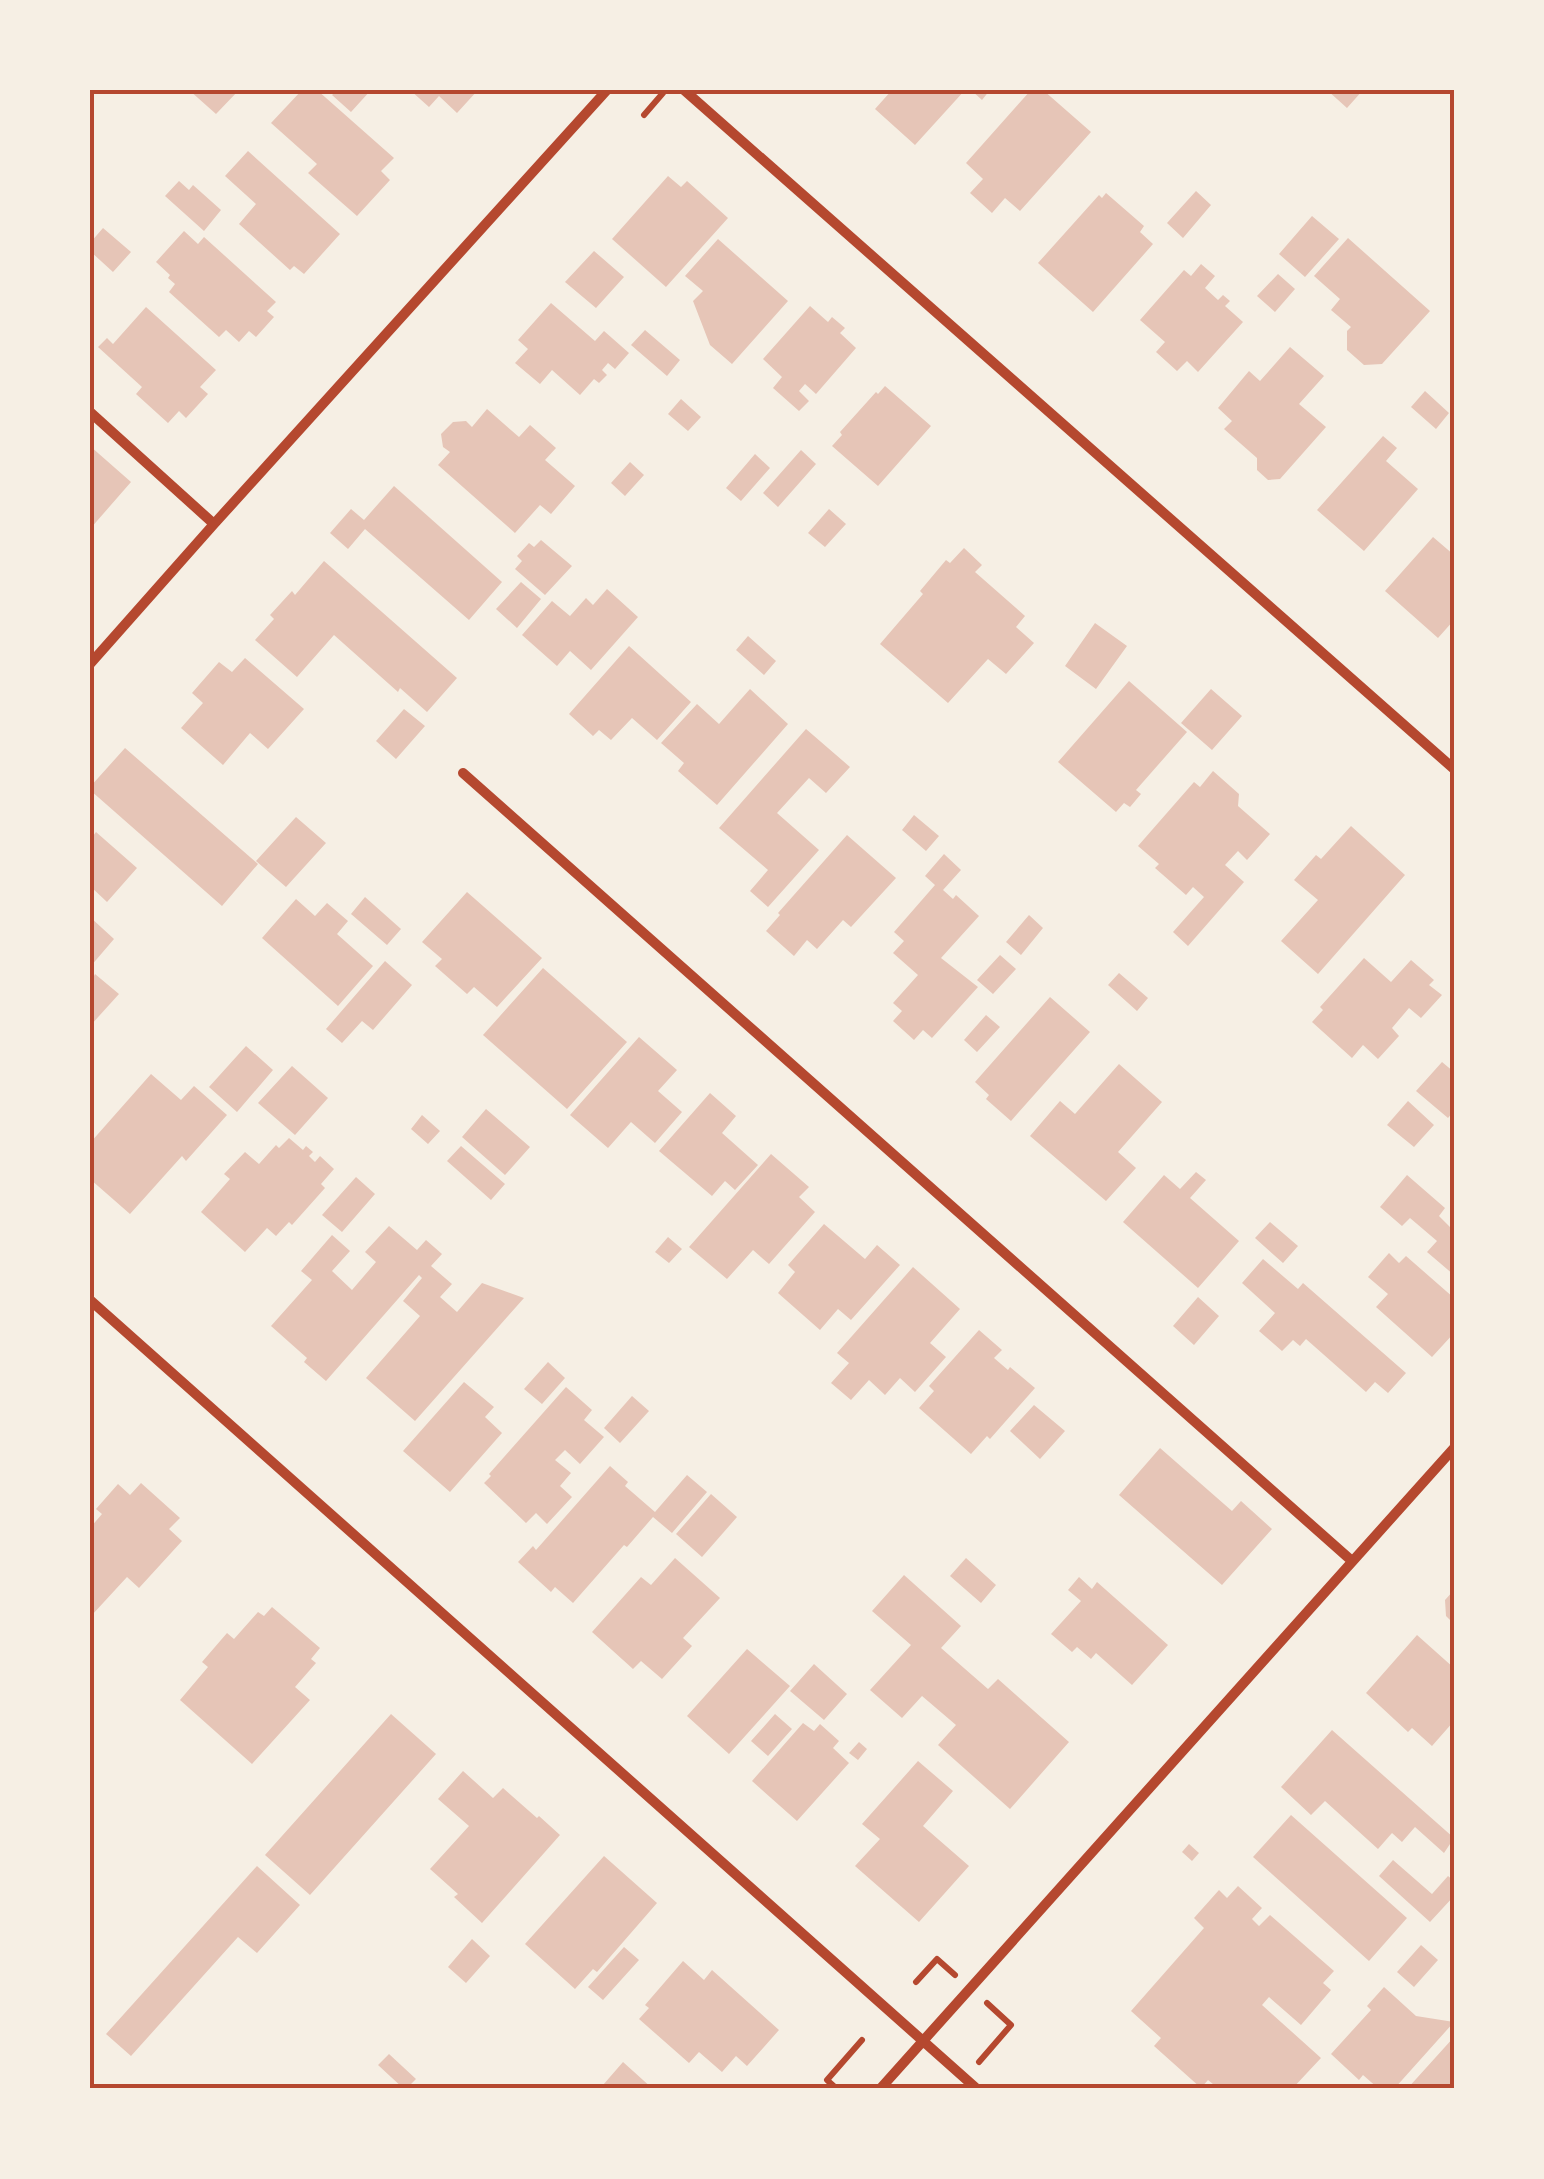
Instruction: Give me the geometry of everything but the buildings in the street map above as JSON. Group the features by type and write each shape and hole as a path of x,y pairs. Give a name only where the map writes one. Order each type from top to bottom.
{"street":[{"path":"90,664 608,90"},
{"path":"684,90 1454,769"},
{"path":"90,412 214,524"},
{"path":"464,773 1352,1561"},
{"path":"90,1300 977,2089"},
{"path":"880,2089 1454,1448"}],"path":[{"path":"644,114 666,90"},
{"path":"916,1982 937,1959 953,1973"},
{"path":"992,2047 1012,2025 1000,2015"},
{"path":"837,2089 828,2080 862,2040"}]}
